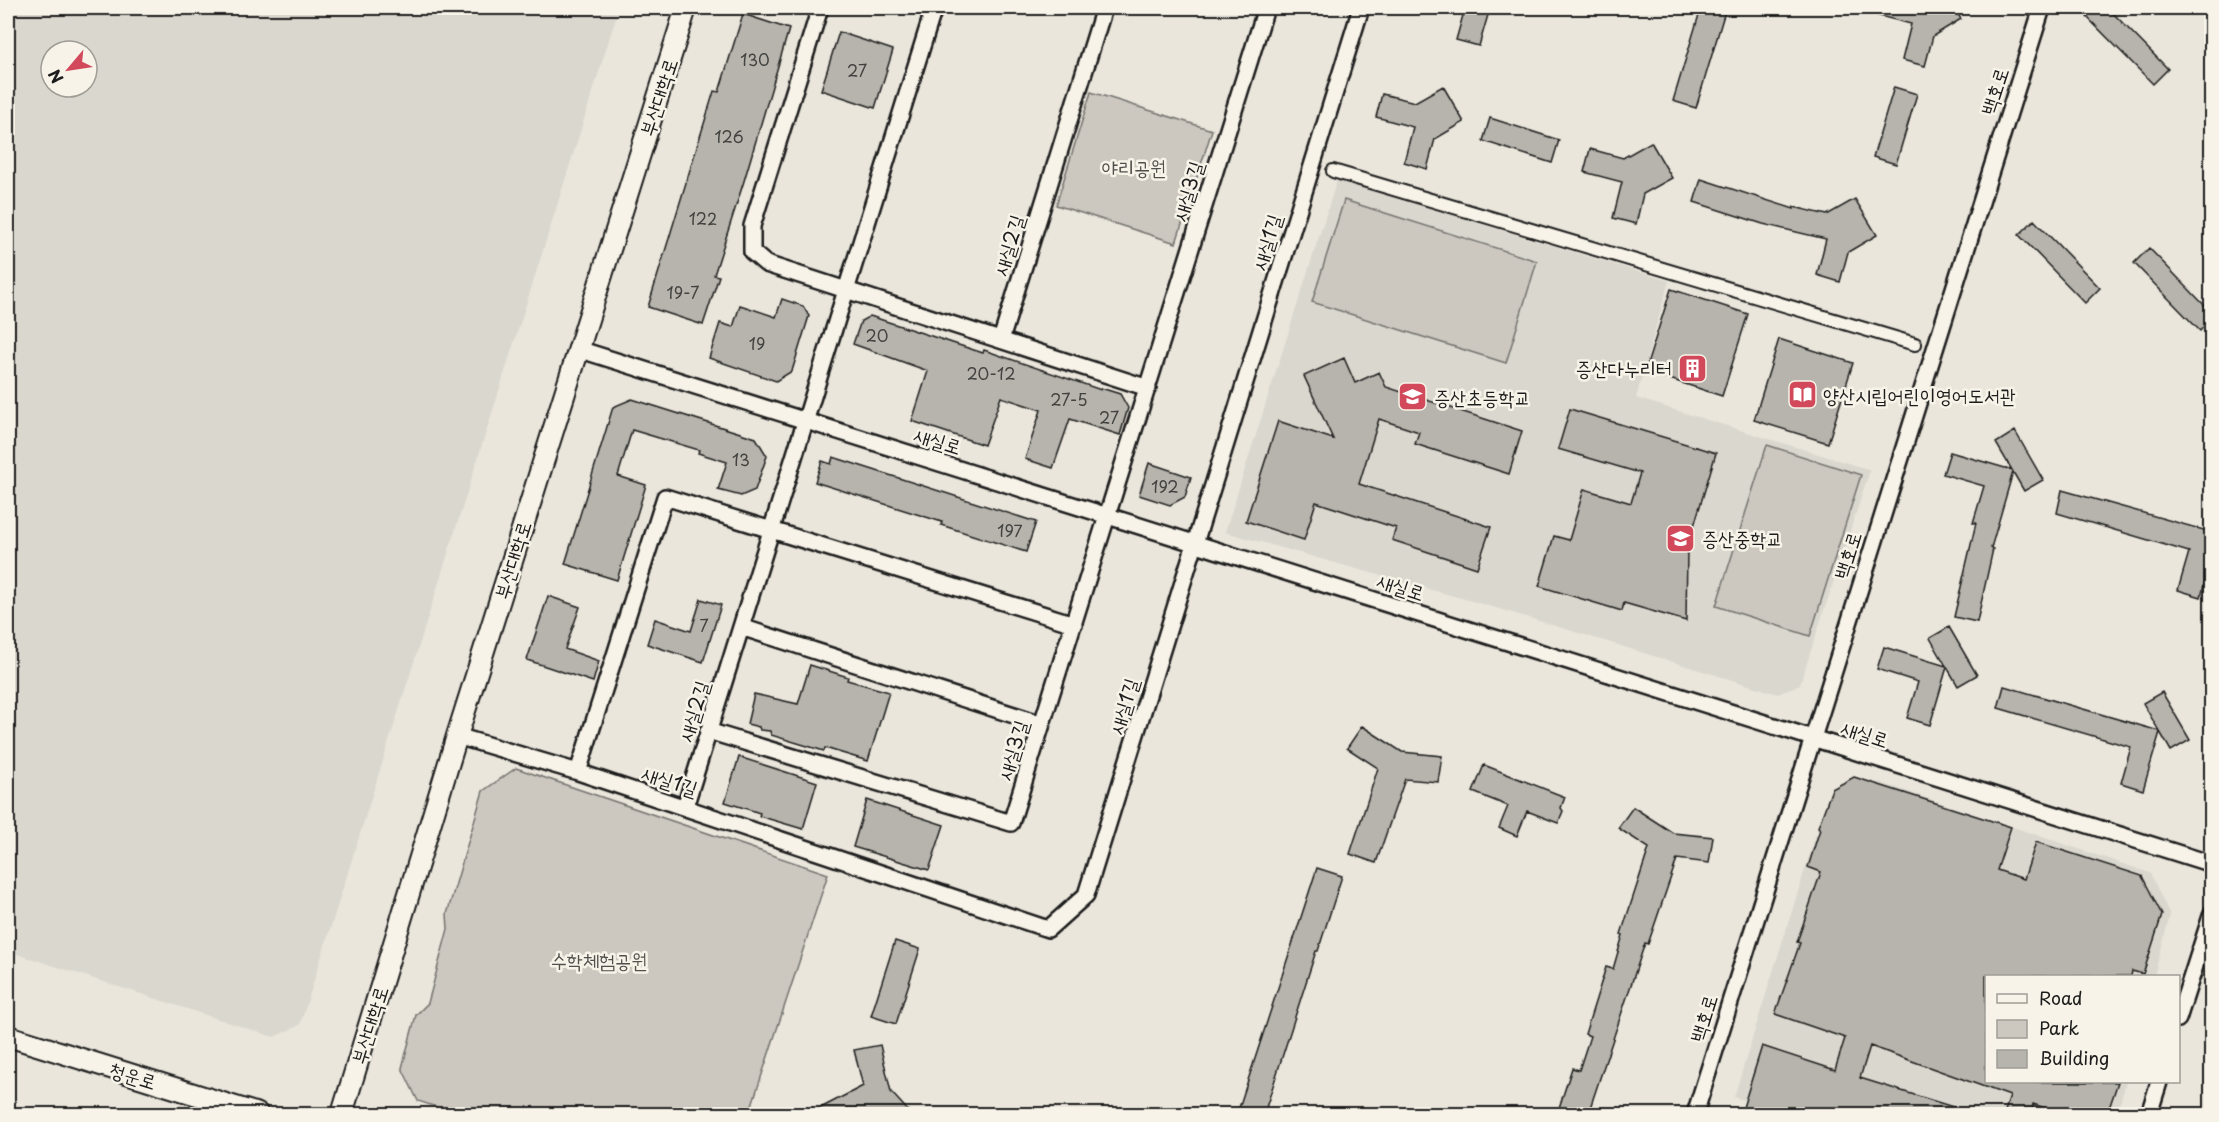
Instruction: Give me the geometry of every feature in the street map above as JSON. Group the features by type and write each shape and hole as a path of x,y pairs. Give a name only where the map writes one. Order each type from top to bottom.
{"street":[{"name":"부산대학로","path":"342,1114 457,736 686,8"},
{"path":"820,8 752,226 752,252 766,264 846,292 1148,388"},
{"name":"새실2길","path":"685,807 934,8"},
{"name":"새실2길","path":"1001,340 1104,8"},
{"name":"새실3길","path":"708,731 1011,823 1266,8"},
{"name":"새실1길","path":"457,736 578,772 1048,929 1086,895 1361,8"},
{"name":"백호로","path":"1695,1114 1876,530 2042,8"},
{"path":"1333,171 1915,344"},
{"name":"새실로","path":"579,349 2211,864"},
{"path":"578,772 665,497 1074,624"},
{"path":"741,627 1042,724"},
{"path":"2180,1013 2211,913"},
{"name":"청운로","path":"8,1036 258,1114"},
{"path":"2149,1114 2159,1083"}],"shaded area":[{"path":"8,8 619,8 300,1025 274,1037 8,951"},
{"path":"1337,180 1669,281 1636,398 1870,470 1800,684 1778,694 1493,607 1225,532"},
{"path":"1879,782 2150,873 2170,915 2154,975 1985,975 1985,1083 2126,1083 2117,1114 1793,1114 1734,1097 1816,834 1853,848"}],"green space":[{"name":"야리공원","path":"1091,92 1212,130 1176,243 1056,205"},
{"path":"1344,200 1537,261 1506,363 1312,302"},
{"path":"1767,445 1861,475 1810,636 1716,606"},
{"name":"수학체험공원","path":"516,768 828,874 749,1114 458,1114 418,1101 402,1068 416,1015 428,1003 448,929 447,914 483,791"}],"building":[{"path":"1465,8 1490,8 1479,46 1456,40"},
{"path":"1701,8 1726,8 1696,108 1673,101"},
{"path":"1869,8 1954,8 1961,19 1933,36 1925,66 1902,60 1911,24 1868,13"},
{"path":"2096,8 2108,8 2168,69 2153,84 2087,17"},
{"path":"743,14 789,29 714,275 719,276 703,325 648,307 714,91 719,92"},
{"path":"839,32 893,50 875,108 821,90"},
{"path":"1443,86 1464,122 1435,139 1427,169 1404,162 1413,127 1376,117 1382,94 1415,102"},
{"path":"1894,87 1917,94 1896,164 1873,157"},
{"path":"1490,118 1559,140 1552,163 1483,141"},
{"path":"1651,142 1672,178 1643,194 1636,224 1613,218 1622,182 1584,172 1590,149 1623,158"},
{"path":"1701,179 1794,209 1794,207 1827,215 1855,199 1877,235 1848,252 1840,282 1817,275 1826,239 1763,224 1694,202"},
{"path":"2034,220 2100,288 2085,303 2019,235"},
{"path":"2149,248 2211,312 2211,319 2200,331 2134,263"},
{"path":"1671,289 1748,314 1722,396 1645,371"},
{"path":"782,299 803,306 809,316 792,371 776,381 709,358 720,323 733,327 740,305 776,317"},
{"path":"870,316 983,353 984,350 1101,390 1101,388 1120,394 1128,408 1120,435 1070,419 1053,468 1025,459 1041,410 1001,397 984,445 912,421 928,371 853,344 861,321"},
{"path":"1779,339 1853,363 1828,443 1754,420"},
{"path":"1344,358 1355,383 1379,372 1386,387 1522,431 1509,474 1415,444 1419,432 1379,419 1359,484 1491,527 1477,568 1392,540 1396,528 1316,502 1304,540 1246,521 1278,421 1333,439 1304,376"},
{"path":"632,399 756,438 767,456 755,490 741,496 718,490 727,462 698,453 699,450 632,430 618,476 646,485 617,580 565,564 613,407"},
{"path":"1570,409 1716,453 1687,549 1686,621 1624,603 1622,611 1539,586 1554,536 1569,540 1584,489 1631,503 1640,473 1558,449"},
{"path":"2015,431 2043,480 2024,491 2013,472 1991,548 1993,549 1977,622 1954,617 1976,523 1973,523 1984,486 1943,474 1950,452 2012,470 1996,443"},
{"path":"833,457 1036,522 1026,552 941,525 942,522 815,482 822,461 831,464"},
{"path":"1149,463 1191,477 1185,497 1170,505 1139,495"},
{"path":"2062,490 2211,532 2211,559 2201,597 2178,590 2189,552 2057,513"},
{"path":"548,596 580,607 565,649 599,661 593,682 527,660"},
{"path":"701,599 721,605 703,662 647,644 655,619 691,631"},
{"path":"1949,627 1977,675 1958,686 1947,667 1930,725 1907,718 1918,682 1877,669 1884,647 1946,666 1930,638"},
{"path":"810,665 848,677 847,680 889,692 868,761 771,735 770,731 760,730 759,727 747,724 754,694 798,704"},
{"path":"2004,686 2159,731 2143,703 2162,692 2190,740 2171,751 2160,732 2143,790 2121,783 2131,747 1998,708"},
{"path":"1362,726 1402,752 1442,756 1438,782 1405,779 1376,863 1350,854 1378,768 1347,748"},
{"path":"739,757 817,782 803,829 759,816 760,813 725,802"},
{"path":"1484,765 1565,797 1558,823 1527,811 1517,836 1499,828 1508,806 1473,792"},
{"path":"1854,777 2011,827 1997,870 2024,879 2036,842 2142,876 2162,915 2143,974 2132,971 2131,975 1985,975 1985,1083 2118,1083 2107,1114 2063,1114 2033,1104 2031,1114 2004,1114 2010,1096 1870,1046 1860,1078 1966,1111 1965,1114 1741,1114 1762,1046 1835,1070 1845,1038 1775,1014 1800,943 1797,942 1821,872 1808,867 1820,829 1818,827 1832,789"},
{"path":"867,800 944,825 929,870 853,847"},
{"path":"1633,807 1673,833 1713,837 1709,863 1677,859 1648,944 1645,943 1588,1114 1557,1114 1572,1068 1579,1070 1590,1036 1585,1034 1606,967 1613,969 1623,935 1621,934 1649,848 1618,828"},
{"path":"1317,868 1342,876 1318,951 1316,951 1264,1114 1237,1114"},
{"path":"895,941 920,949 896,1024 871,1016"},
{"path":"880,1045 891,1092 911,1114 809,1114 863,1086 854,1050"}],"place":[{"name":"증산다누리터","path":"1693,368"},
{"name":"양산시립어린이영어도서관","path":"1802,395"},
{"name":"증산초등학교","path":"1413,397"},
{"name":"증산중학교","path":"1681,538"}]}
